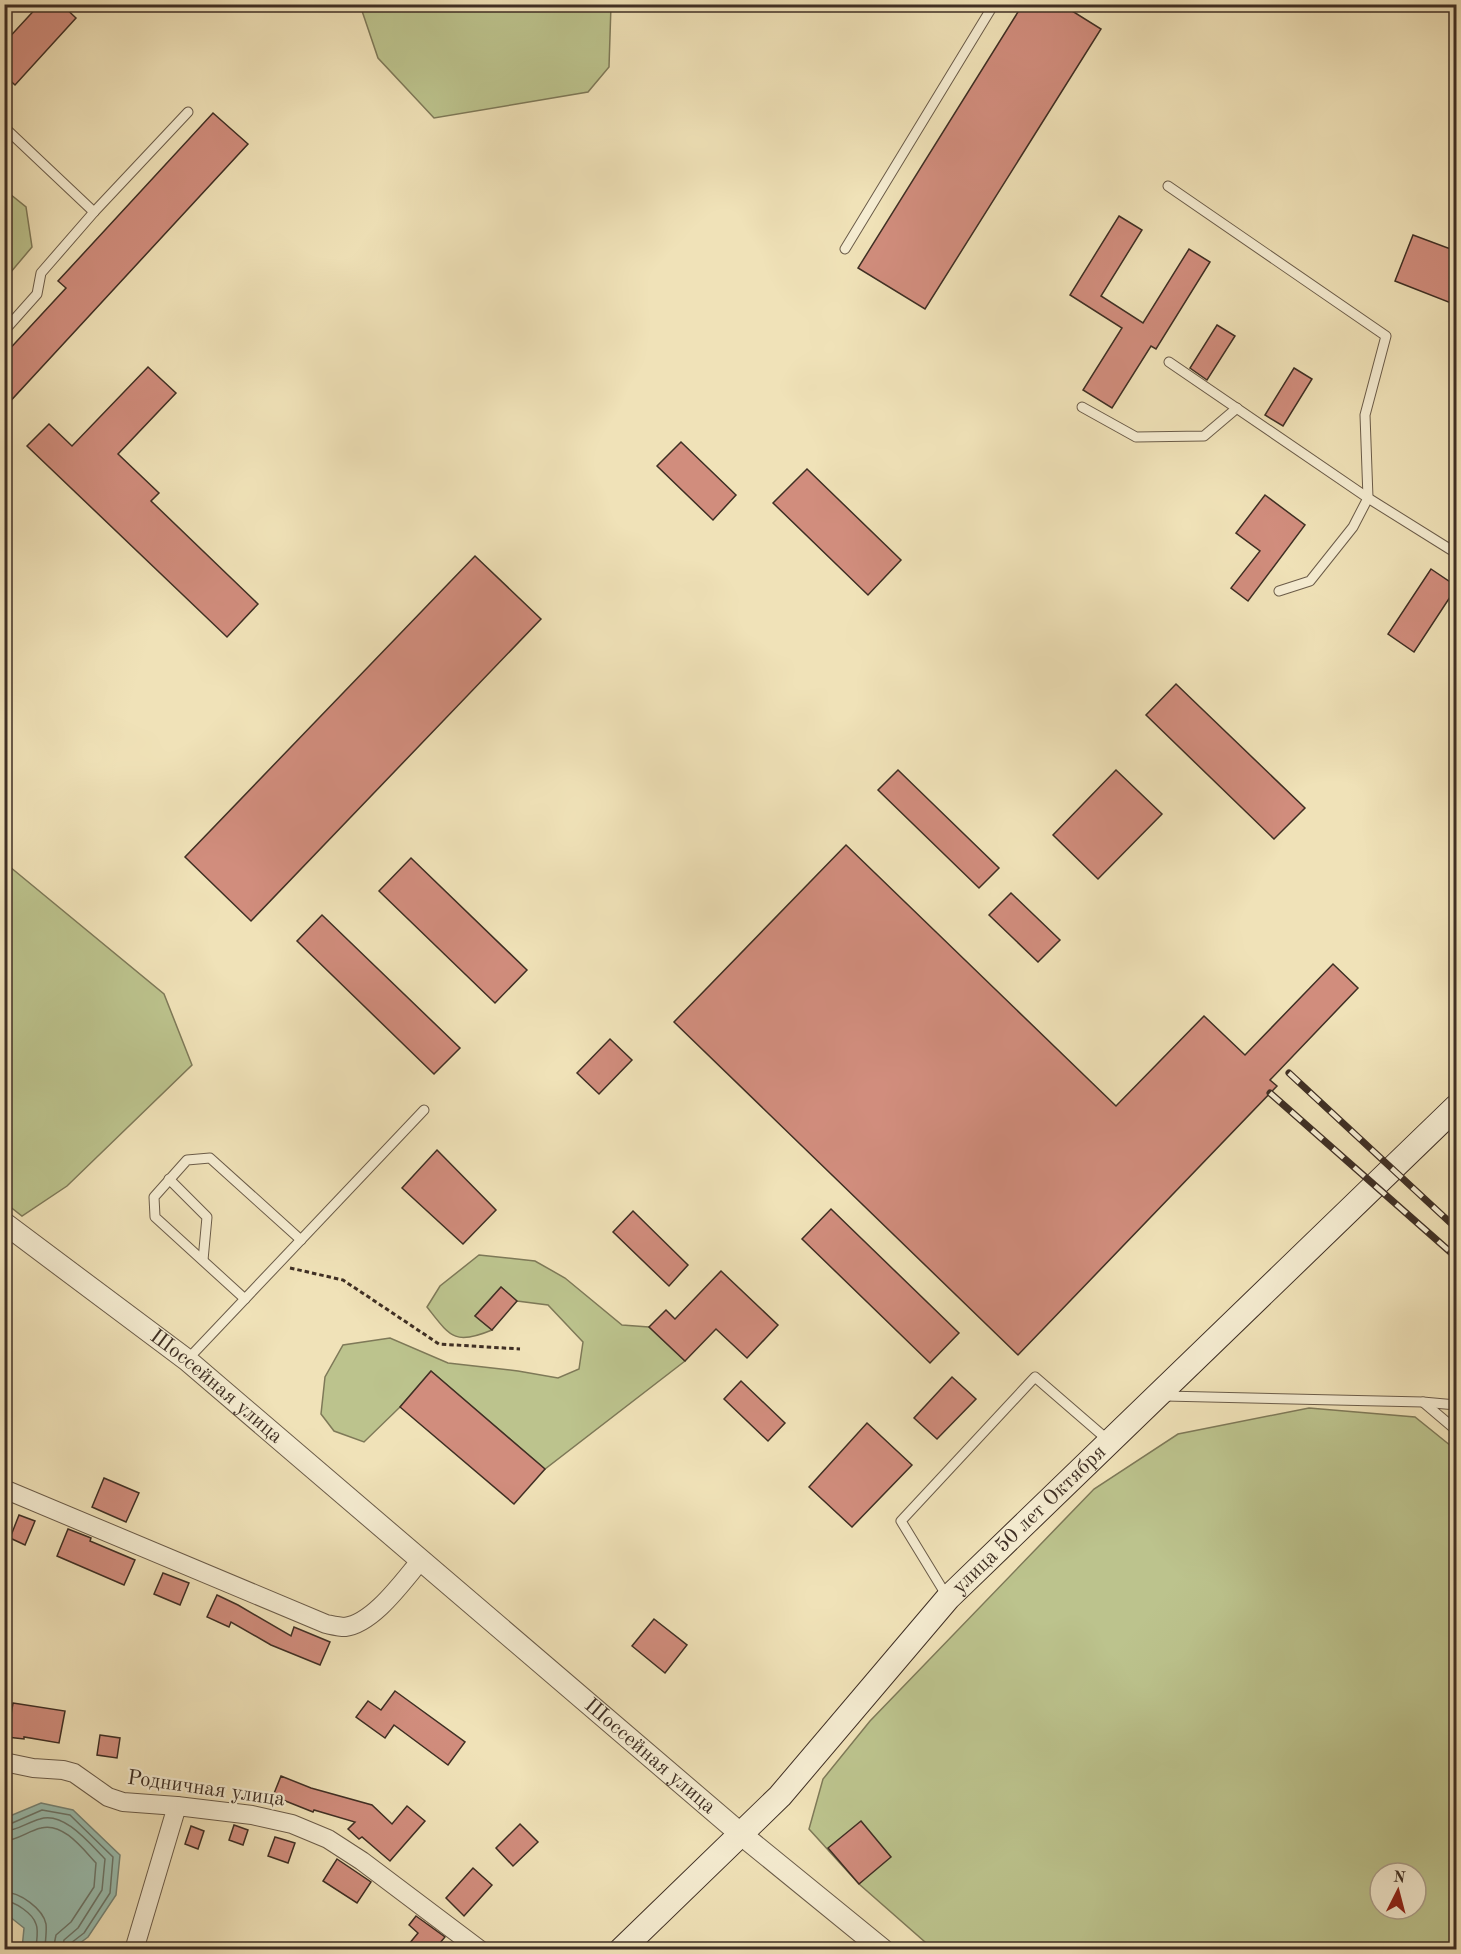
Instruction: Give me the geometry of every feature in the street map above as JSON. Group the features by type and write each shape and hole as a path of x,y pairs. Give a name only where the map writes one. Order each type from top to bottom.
{"main road":[{"name":"улица 50 лет Октября","path":"621,1950 780,1796 948,1598 1456,1107"}],"street":[{"name":"Шоссейная улица","path":"4,1223 187,1360 742,1835 884,1950"},
{"path":"4,1489 326,1624 345,1627 363,1619 383,1604 421,1560"},
{"name":"Родничная улица","path":"4,1762 74,1773 108,1797 123,1802 252,1815 292,1824 328,1839 362,1861 480,1950"},
{"path":"134,1950 177,1806"}],"lane":[{"path":"844,249 994,4"},
{"path":"4,331 38,294 42,273 94,212 188,112"},
{"path":"4,127 94,212"},
{"path":"1168,186 1386,336 1365,415 1368,498 1353,527 1310,581 1279,591"},
{"path":"1169,362 1368,498 1456,553"},
{"path":"1082,407 1136,437 1204,436 1236,408"},
{"path":"187,1360 424,1110"},
{"path":"245,1299 155,1217 154,1197 187,1160 210,1158 301,1240"},
{"path":"169,1179 207,1217 203,1260"},
{"path":"948,1598 901,1521 1035,1377 1111,1442"},
{"path":"1159,1396 1423,1402 1456,1405"},
{"path":"1423,1402 1456,1430"}],"path":[{"path":"277,1265 344,1280 439,1344 520,1349"}],"green space":[{"path":"360,5 611,5 609,67 588,92 434,118 378,58"},
{"path":"5,190 26,207 32,247 5,279"},
{"path":"4,862 164,994 192,1065 67,1186 22,1216 4,1202"},
{"path":"479,1255 535,1261 565,1278 622,1325 649,1327 685,1361 545,1469 431,1371 400,1407 364,1442 334,1431 321,1414 325,1377 343,1345 390,1338 448,1363 558,1378 579,1369 583,1342 548,1305 517,1301 501,1287 475,1316 492,1330 479,1335 461,1337 454,1335 442,1325 427,1307 440,1286"},
{"path":"1309,1408 1415,1417 1456,1450 1456,1949 933,1949 859,1884 809,1829 823,1779 870,1721 1094,1489 1178,1434"}],"water":[{"path":"41,1803 73,1810 120,1855 116,1895 88,1937 72,1949 22,1949 24,1928 5,1913 5,1818"}],"building":[{"path":"40,4 61,4 76,18 15,85 4,75 4,43"},
{"path":"1023,4 1061,4 1101,29 925,309 858,268"},
{"path":"213,113 248,144 4,408 4,355 66,288 58,281"},
{"path":"1119,216 1142,230 1101,296 1143,323 1189,249 1210,262 1156,349 1151,346 1112,408 1083,390 1122,328 1070,295"},
{"path":"1413,235 1456,251 1456,305 1395,281"},
{"path":"1217,325 1235,336 1207,380 1190,368"},
{"path":"148,367 176,393 118,454 159,493 151,501 258,604 227,637 27,446 49,424 72,446"},
{"path":"1294,368 1312,379 1283,426 1265,415"},
{"path":"681,442 736,495 713,520 657,466"},
{"path":"807,469 901,560 868,595 773,503"},
{"path":"1265,495 1305,525 1248,601 1231,588 1260,551 1236,533"},
{"path":"475,556 541,619 251,921 185,857"},
{"path":"1431,569 1456,588 1414,652 1388,634"},
{"path":"1176,684 1305,808 1274,839 1146,715"},
{"path":"898,770 999,868 979,888 878,790"},
{"path":"1116,770 1162,814 1098,879 1053,835"},
{"path":"846,845 1116,1106 1204,1016 1245,1055 1333,964 1358,988 1270,1080 1277,1086 1018,1355 674,1022"},
{"path":"411,858 527,970 495,1003 379,891"},
{"path":"1011,893 1060,940 1038,962 989,915"},
{"path":"322,915 460,1048 434,1074 297,941"},
{"path":"610,1039 632,1060 599,1094 577,1073"},
{"path":"437,1150 496,1210 463,1244 402,1188"},
{"path":"831,1209 959,1333 930,1363 802,1239"},
{"path":"633,1211 688,1265 669,1286 613,1232"},
{"path":"721,1271 778,1325 747,1358 716,1329 685,1361 649,1327 666,1310 675,1319"},
{"path":"501,1287 517,1301 492,1330 475,1316"},
{"path":"431,1371 545,1469 514,1504 400,1407"},
{"path":"952,1377 976,1399 937,1439 914,1418"},
{"path":"741,1381 785,1423 768,1441 724,1399"},
{"path":"867,1423 912,1465 852,1527 809,1487"},
{"path":"104,1478 139,1493 126,1522 92,1507"},
{"path":"19,1515 35,1521 25,1545 10,1538"},
{"path":"68,1529 135,1560 124,1585 57,1556"},
{"path":"163,1573 189,1583 180,1605 154,1594"},
{"path":"217,1595 291,1636 294,1627 330,1642 320,1665 271,1645 231,1622 229,1627 207,1617"},
{"path":"654,1619 687,1645 665,1673 632,1646"},
{"path":"395,1691 465,1742 448,1765 394,1725 385,1738 356,1717 368,1701 381,1710"},
{"path":"13,1703 65,1711 59,1743 24,1737 24,1739 7,1737"},
{"path":"100,1735 120,1738 117,1758 97,1755"},
{"path":"281,1776 311,1788 372,1805 392,1824 407,1806 425,1821 390,1861 362,1837 359,1839 348,1829 355,1822 314,1810 313,1812 273,1796"},
{"path":"861,1821 891,1857 859,1884 828,1848"},
{"path":"520,1824 538,1842 513,1866 496,1848"},
{"path":"234,1825 248,1830 243,1845 229,1840"},
{"path":"191,1826 204,1831 198,1849 185,1844"},
{"path":"275,1837 295,1843 288,1863 268,1856"},
{"path":"337,1859 371,1882 357,1903 323,1881"},
{"path":"473,1868 492,1885 464,1916 446,1898"},
{"path":"416,1916 445,1937 434,1950 404,1950 418,1933 409,1925"}],"railway":[{"path":"1289,1073 1456,1228"},
{"path":"1270,1093 1456,1257"}]}
